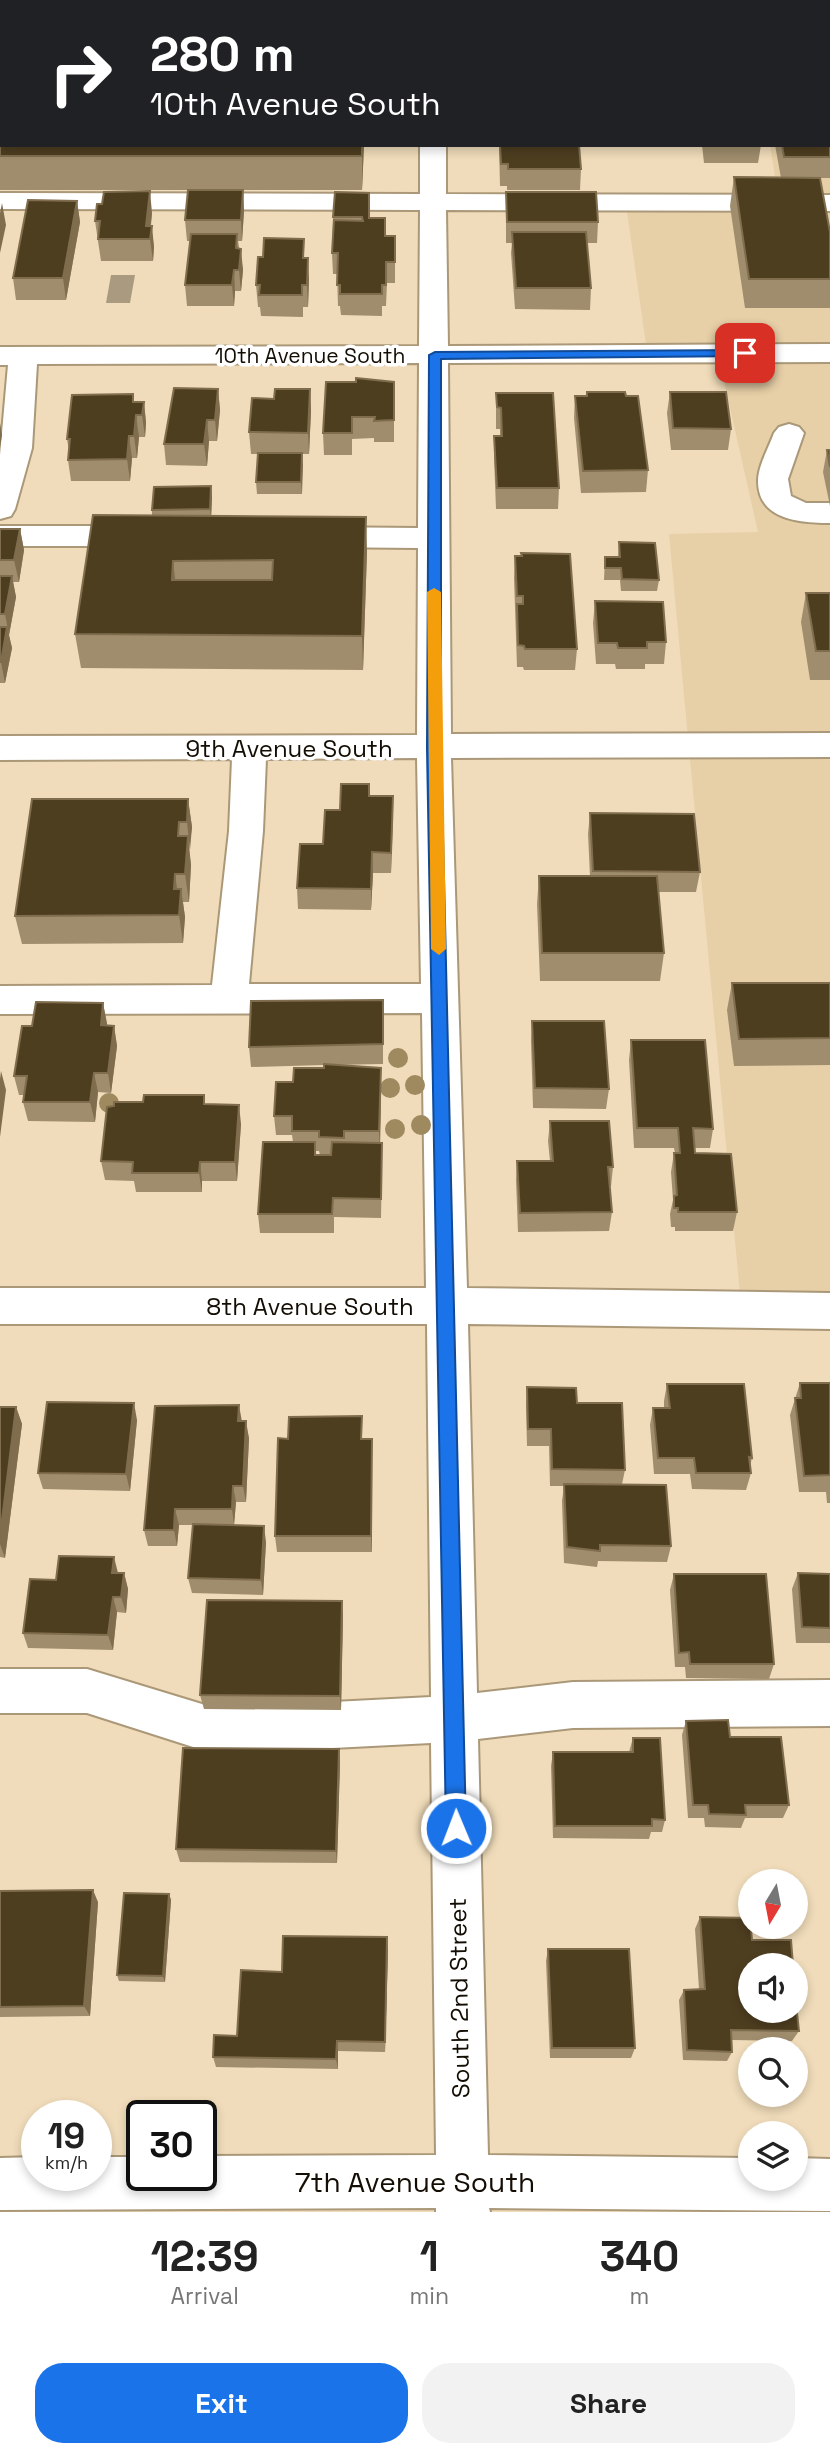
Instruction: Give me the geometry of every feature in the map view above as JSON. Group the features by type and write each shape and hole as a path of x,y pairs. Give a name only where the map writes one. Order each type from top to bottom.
{"street":[{"name":"South 2nd Street","path":"433,147 434,748 463,2196"},
{"path":"0,201 830,203"},
{"name":"10th Avenue South","path":"11,356 830,353"},
{"path":"0,509 17,448 11,356"},
{"path":"789,433 773,479 777,500 801,513 830,513"},
{"path":"0,536 176,537"},
{"path":"284,537 434,538"},
{"name":"9th Avenue South","path":"0,748 830,745"},
{"path":"229,999 246,831 249,748"},
{"path":"0,1000 440,998"},
{"name":"8th Avenue South","path":"0,1306 447,1306 830,1311"},
{"path":"0,1691 87,1691 215,1731 454,1719 573,1705 830,1703"},
{"name":"7th Avenue South","path":"0,2184 463,2196 830,2185"}],"shaded area":[{"path":"770,147 830,147 830,1305 741,1305 669,534 758,532 717,350 647,351 625,198 778,196"},
{"path":"111,275 135,275 130,303 106,303"}],"building":[{"path":"0,147 362,147 362,156 0,156"},
{"path":"500,147 579,147 581,169 508,169 508,164 501,164"},
{"path":"782,147 830,147 830,157 784,157"},
{"path":"734,177 820,178 830,232 830,279 749,279"},
{"path":"188,190 243,190 241,220 185,220"},
{"path":"150,191 146,226 152,226 150,239 98,239 100,221 95,221 97,204 102,204 104,192"},
{"path":"335,192 369,193 369,218 385,218 385,236 395,236 395,262 386,262 386,285 382,285 382,294 340,294 340,285 337,285 338,253 332,253 334,220 363,221 362,217 333,217"},
{"path":"506,192 596,192 598,222 507,222"},
{"path":"28,200 77,201 63,278 13,278"},
{"path":"512,232 586,232 591,288 516,288"},
{"path":"191,234 237,234 236,248 241,249 239,270 234,270 232,285 185,285"},
{"path":"264,238 304,239 303,258 308,258 307,285 302,285 302,295 259,295 260,285 256,285 258,257 263,257"},
{"path":"356,378 394,382 394,420 374,421 375,417 352,417 352,433 323,433 326,382 356,382"},
{"path":"174,388 218,389 215,420 207,420 204,444 164,444"},
{"path":"275,389 310,389 308,433 249,432 252,398 274,399"},
{"path":"587,392 625,392 626,396 638,396 648,470 583,471 575,396 587,396"},
{"path":"670,392 726,392 731,429 673,428"},
{"path":"496,393 553,393 559,488 497,488 494,436 502,436 501,408 497,407"},
{"path":"133,394 133,402 144,402 142,415 136,415 134,436 129,436 127,459 68,460 70,439 67,439 72,395"},
{"path":"258,453 302,453 301,482 256,482"},
{"path":"211,486 210,509 152,510 154,487"},
{"path":"93,515 366,517 362,636 75,634","holes":["273,560 272,580 172,580 173,561"]},
{"path":"0,529 20,529 14,560 0,560"},
{"path":"619,542 655,543 659,580 622,579 621,568 605,568 605,557 620,557"},
{"path":"521,553 570,554 577,649 525,649 524,646 518,645 517,604 523,604 523,596 517,596 515,556 522,556"},
{"path":"0,576 12,576 5,614 0,614"},
{"path":"806,593 830,593 830,651 816,651"},
{"path":"595,601 663,602 666,642 647,642 647,648 618,648 617,643 598,643"},
{"path":"0,627 7,627 1,662 0,662"},
{"path":"341,784 369,784 369,796 393,796 391,853 372,852 371,889 297,888 300,844 323,844 325,810 340,810"},
{"path":"32,799 188,799 187,822 179,822 178,836 188,836 185,874 175,874 174,889 181,889 179,915 15,916"},
{"path":"590,813 694,814 700,872 593,871"},
{"path":"539,876 657,876 664,953 542,953"},
{"path":"732,983 830,983 830,1038 739,1039"},
{"path":"383,1000 383,1044 249,1047 251,1001"},
{"path":"36,1002 103,1003 101,1025 114,1026 108,1073 94,1073 90,1102 23,1102 27,1076 14,1076 22,1026 32,1026"},
{"path":"532,1021 604,1021 609,1089 535,1088"},
{"path":"631,1040 705,1040 713,1129 693,1128 695,1153 731,1154 737,1212 678,1212 678,1208 674,1208 674,1196 677,1195 674,1153 680,1153 678,1128 637,1128"},
{"path":"324,1064 381,1068 379,1131 344,1131 344,1138 319,1137 319,1131 292,1131 292,1116 274,1116 276,1082 293,1082 294,1068 324,1068"},
{"path":"144,1095 204,1095 204,1104 239,1105 235,1162 200,1162 199,1173 132,1173 133,1162 101,1161 107,1107 114,1106 114,1102 143,1102"},
{"path":"550,1121 609,1121 613,1167 608,1167 612,1212 520,1213 517,1161 553,1161"},
{"path":"263,1142 315,1142 315,1155 331,1155 332,1142 382,1143 381,1199 333,1198 332,1214 258,1214"},
{"path":"800,1383 830,1383 830,1475 804,1476 795,1398 801,1398"},
{"path":"667,1384 744,1384 752,1458 749,1457 751,1473 696,1473 694,1458 658,1458 653,1408 670,1408"},
{"path":"527,1387 576,1388 577,1403 622,1403 625,1470 552,1469 551,1429 528,1429"},
{"path":"47,1402 134,1403 126,1474 38,1473"},
{"path":"239,1405 238,1421 246,1421 243,1486 233,1486 232,1509 175,1509 174,1530 144,1530 155,1406"},
{"path":"0,1407 16,1407 0,1536"},
{"path":"362,1416 361,1439 372,1439 371,1536 275,1536 278,1438 288,1439 289,1417"},
{"path":"564,1484 666,1485 671,1546 600,1545 600,1551 567,1547"},
{"path":"193,1524 264,1526 261,1580 188,1578"},
{"path":"59,1556 114,1557 112,1573 124,1573 121,1597 113,1597 108,1635 23,1633 30,1579 56,1580"},
{"path":"798,1573 830,1574 830,1628 802,1627"},
{"path":"674,1574 766,1574 774,1664 690,1664 689,1652 679,1653"},
{"path":"207,1600 342,1601 340,1696 200,1695"},
{"path":"728,1720 730,1737 781,1737 789,1805 745,1805 746,1815 709,1814 708,1805 693,1805 686,1721"},
{"path":"633,1738 660,1738 665,1820 652,1819 652,1826 555,1826 553,1752 633,1752"},
{"path":"183,1748 339,1749 336,1851 176,1849"},
{"path":"93,1890 84,2006 0,2007 0,1891"},
{"path":"124,1893 169,1894 163,1976 117,1975"},
{"path":"700,1917 738,1918 738,1939 791,1940 792,1953 738,1953 738,2023 798,2023 799,2031 731,2030 732,2052 687,2050 684,1990 705,1989"},
{"path":"283,1936 387,1937 385,2042 337,2041 336,2059 213,2057 214,2035 237,2036 241,1970 282,1972"},
{"path":"548,1949 629,1949 635,2048 552,2048"}],"slow traffic":[{"path":"434,592 434,748 439,949"}],"route":[{"path":"456,1828 447,1280 434,748 435,355 745,353"}]}
